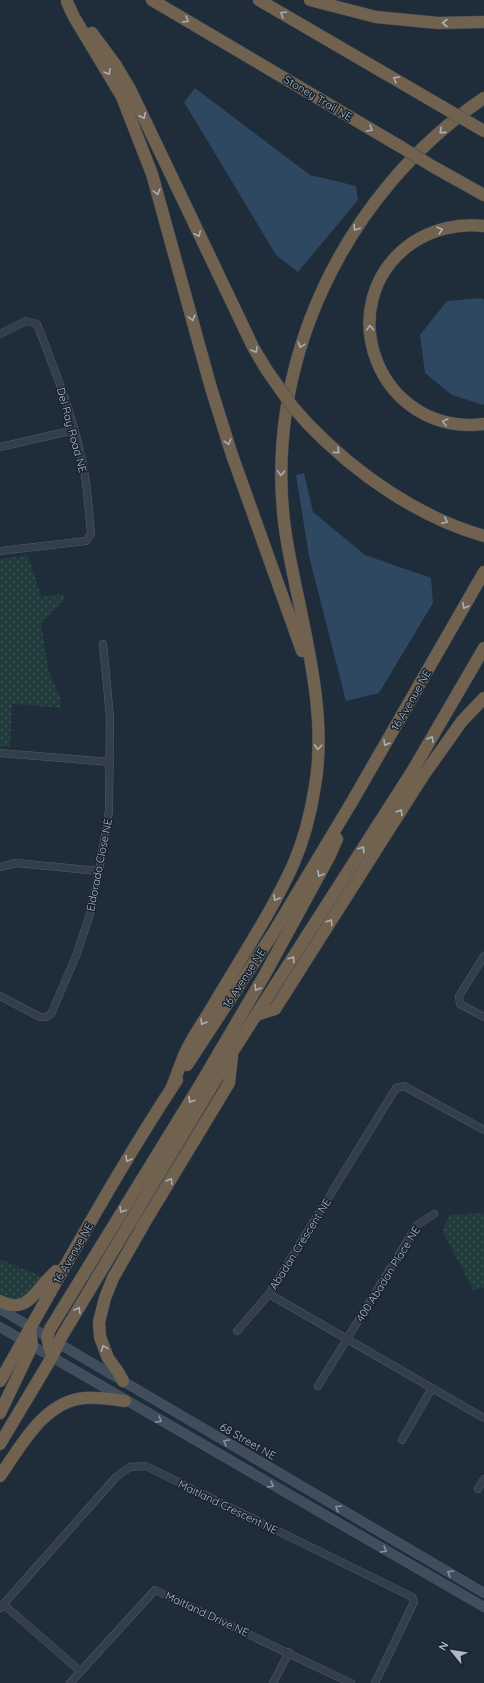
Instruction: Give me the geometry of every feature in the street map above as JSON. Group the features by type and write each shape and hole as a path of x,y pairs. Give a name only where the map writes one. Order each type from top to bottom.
{"highway":[{"name":"Stoney Trail NE","path":"152,0 484,196"},
{"path":"259,0 418,92 478,121 484,131"},
{"path":"310,0 376,17 438,23 484,22"},
{"path":"66,1 102,46 130,89 253,346 266,369 288,400 308,424 337,452 388,491 420,509 463,529 484,536"},
{"path":"66,1 122,97 152,174 211,388 268,559 305,659 316,708"},
{"path":"172,1087 186,1051 254,936 294,863 307,825 316,783 318,742 316,708 310,658 294,580 282,506 281,476 283,441 295,363 312,315 339,256 364,215 410,160 439,133 484,98"},
{"path":"484,226 458,225 443,229 423,236 401,251 388,266 374,295 370,315 370,329 375,356 392,389 403,400 418,412 435,420 472,426 484,424"},
{"name":"16 Avenue NE","path":"30,1327 68,1258 147,1125 272,935 353,800 484,572"},
{"path":"0,1444 233,1050 413,770 484,648"},
{"path":"256,1015 275,1009 423,776 462,721 484,698"},
{"path":"52,1357 47,1337 50,1329 196,1092 264,976 329,857 353,800"},
{"path":"123,1382 108,1358 100,1337 99,1322 105,1298 114,1278 138,1235 229,1083 233,1050"},
{"path":"0,1301 13,1305 29,1302 68,1258"},
{"path":"0,1413 28,1343 30,1327"},
{"path":"0,1381 28,1343"},
{"path":"0,1476 37,1424 61,1404 84,1398 99,1397 125,1401"}],"main road":[{"name":"68 Street NE","path":"0,1310 59,1343 484,1593"},
{"path":"0,1327 125,1401 484,1607"}],"street":[{"name":"Del Ray Road NE","path":"0,334 26,321 37,324 56,372 74,430 85,476 91,534 86,541 0,552"},
{"path":"0,447 74,430"},
{"name":"Eldorado Close NE","path":"0,996 36,1016 46,1017 51,1014 76,956 87,924 99,871 109,811 110,717 102,644"},
{"path":"0,753 110,762"},
{"path":"0,867 16,863 99,871"},
{"path":"484,956 459,996 460,1004 484,1017"},
{"name":"Abadan Crescent NE","path":"484,1130 404,1086 396,1088 269,1294 484,1418"},
{"name":"400 Abadan Place NE","path":"318,1386 417,1225 434,1214"},
{"path":"237,1331 269,1294"},
{"path":"402,1440 432,1388"},
{"name":"Maitland Crescent NE","path":"2,1606 117,1476 130,1467 146,1466 412,1597 414,1602 375,1683"},
{"path":"478,1489 484,1479"},
{"name":"Maitland Drive NE","path":"70,1683 155,1590 289,1652 351,1683"},
{"path":"2,1606 80,1671"},
{"path":"273,1683 289,1652"}],"green space":[{"path":"28,555 41,596 64,594 64,601 41,624 49,672 61,699 61,708 12,704 10,747 0,746 0,559"},
{"path":"484,1213 484,1288 473,1290 442,1230 450,1215"},
{"path":"0,1259 43,1277 23,1299 7,1300 0,1297"}],"water":[{"path":"195,88 310,175 356,186 358,200 298,272 276,255 184,102"},
{"path":"481,298 484,300 483,405 452,395 425,373 420,335 447,301"},
{"path":"304,473 313,512 365,555 431,578 433,603 379,693 346,701 309,556 296,475"}]}
